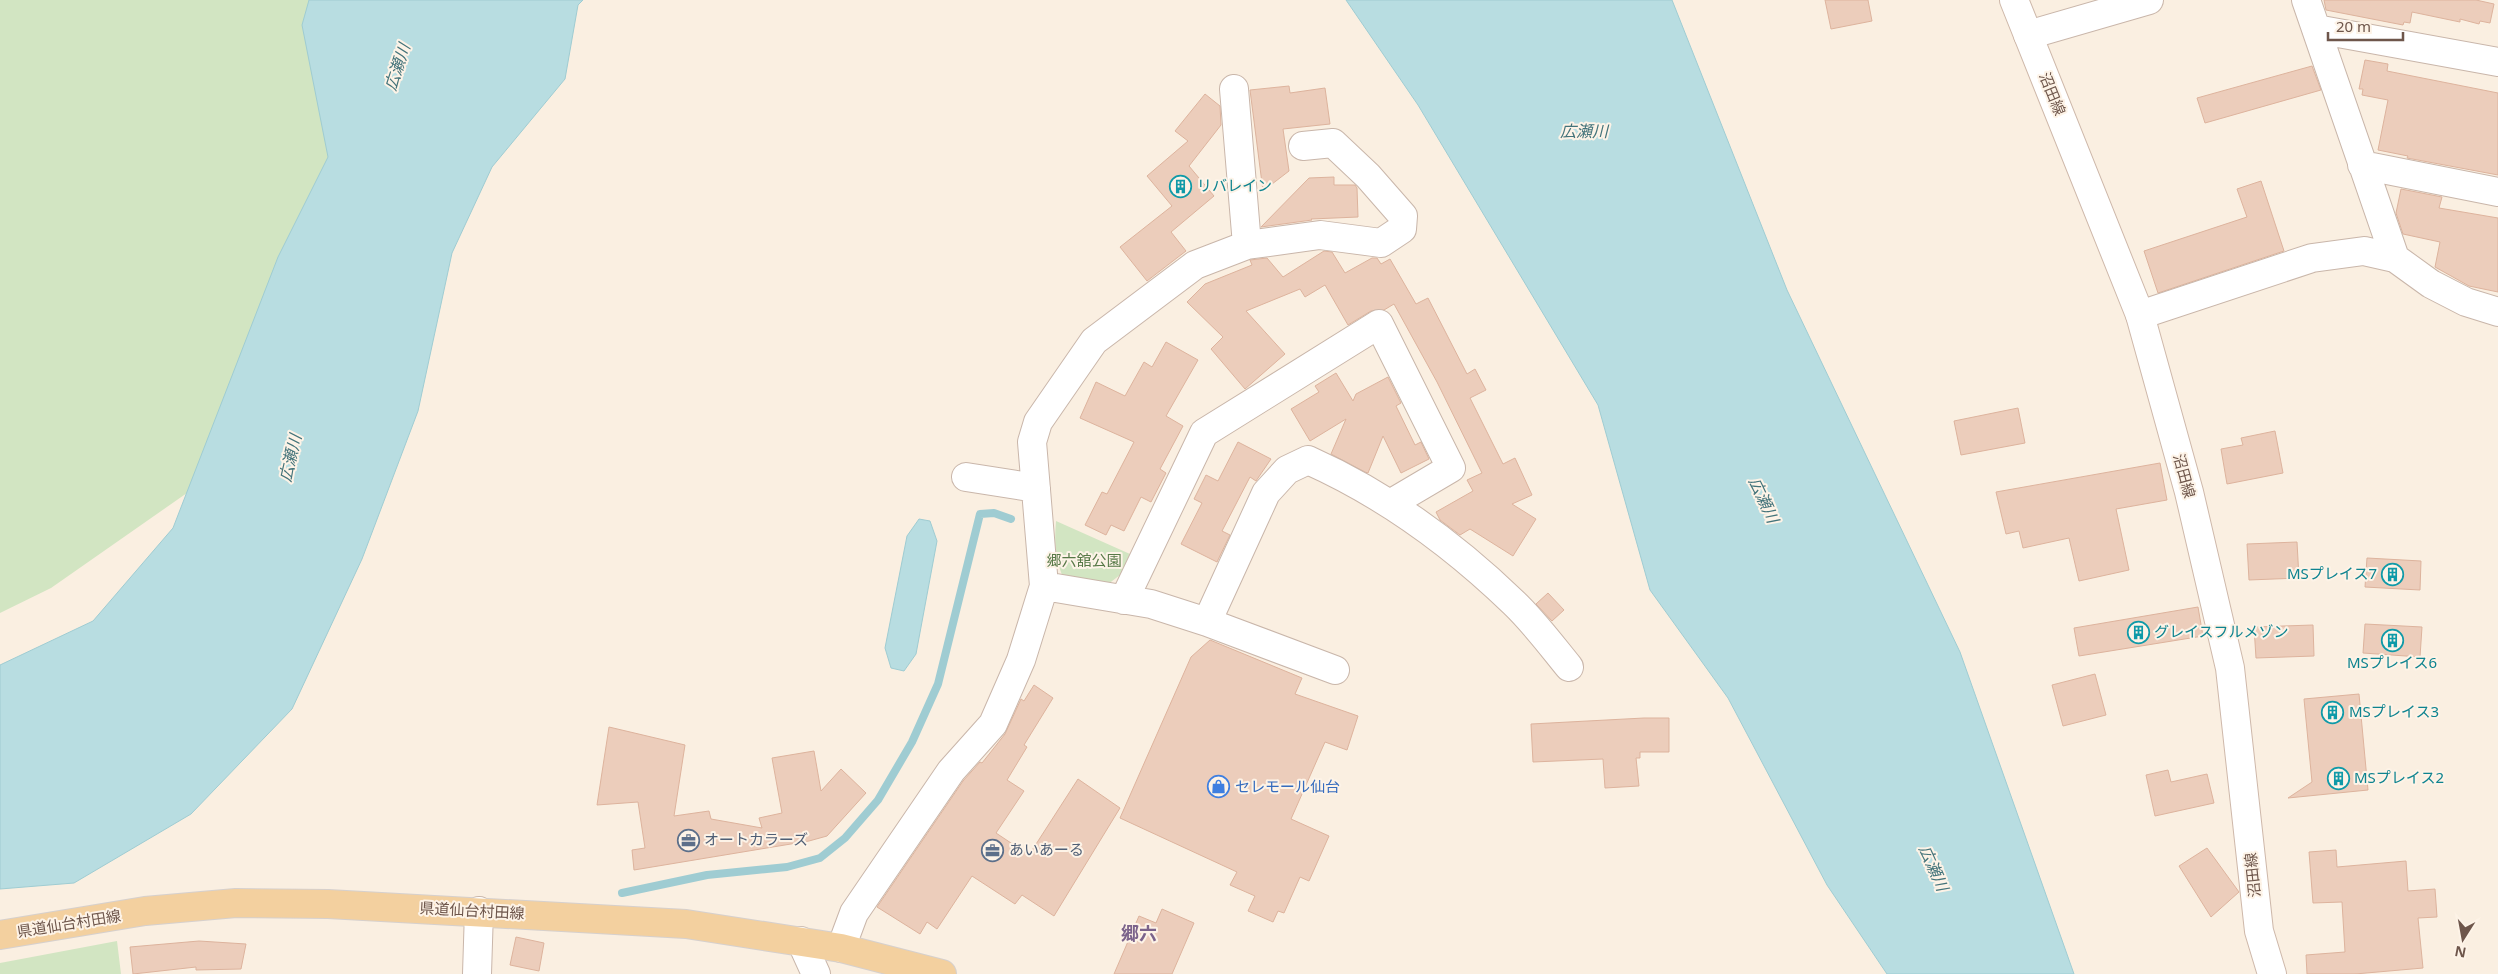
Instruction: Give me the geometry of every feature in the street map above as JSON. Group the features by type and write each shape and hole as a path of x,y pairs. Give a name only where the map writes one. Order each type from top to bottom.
{"main road":[{"name":"県道仙台村田線","path":"0,935 144,911 236,903 328,904 686,924 841,948 942,974"}],"street":[{"name":"沼田線","path":"2014,0 2140,315 2188,492 2230,668 2259,931 2272,974"},
{"path":"2028,34 2149,0"},
{"path":"2306,0 2394,258"},
{"path":"2316,29 2498,62"},
{"path":"1234,89 1247,246"},
{"path":"841,948 854,913 951,771 993,724 1021,660 1044,586 1032,442 1038,422 1094,341 1195,264 1247,246 1320,235 1381,243 1402,229 1403,216 1368,176 1333,143 1302,146"},
{"path":"2362,165 2498,192"},
{"path":"2140,315 2312,258 2364,251 2394,258 2430,284 2466,302 2498,312"},
{"path":"1124,600 1204,433 1379,324 1451,468 1390,504"},
{"path":"1207,622 1266,493 1287,470 1308,460 1332,470 1390,504 1432,532 1515,603 1568,666"},
{"path":"966,477 1036,488"},
{"path":"1044,586 1151,604 1207,622 1334,670"},
{"path":"477,974 479,911"},
{"path":"800,941 816,974"}],"green space":[{"path":"0,0 378,0 376,161 227,465 51,588 0,613"},
{"name":"郷六舘公園","path":"1056,521 1130,554 1120,575 1103,588 1067,584 1056,554"},
{"path":"117,941 121,974 0,974 0,963"}],"water":[{"name":"広瀬川","path":"309,0 583,0 578,5 565,79 492,167 452,253 418,411 362,559 292,709 191,814 74,883 0,889 0,665 93,621 173,528 278,257 328,157 302,25"},
{"name":"広瀬川","path":"1346,0 1672,0 1787,290 1960,652 2074,974 1887,974 1827,885 1728,698 1650,590 1598,405 1418,105"},
{"path":"919,519 930,521 937,541 916,654 904,671 891,668 885,648 907,536"}],"building":[{"path":"1825,0 1868,0 1872,21 1831,29"},
{"path":"2324,0 2476,0 2494,4 2490,23 2480,21 2479,24 2460,19 2460,22 2412,12 2410,23 2404,22 2403,25 2326,10"},
{"path":"2365,60 2388,64 2387,71 2498,93 2498,175 2407,158 2408,156 2378,150 2388,100 2362,95 2363,89 2359,89"},
{"path":"2312,66 2321,90 2205,123 2197,98"},
{"path":"1289,86 1290,93 1325,88 1330,124 1283,129 1289,171 1263,191 1250,90"},
{"path":"1205,94 1220,106 1221,125 1189,166 1214,196 1171,232 1186,251 1147,281 1120,247 1172,206 1147,176 1188,141 1175,131"},
{"path":"1334,177 1334,185 1355,185 1357,188 1358,217 1311,219 1261,227 1309,178"},
{"path":"2261,181 2284,251 2158,293 2144,251 2247,217 2237,189"},
{"path":"2401,189 2442,197 2439,208 2498,218 2498,292 2469,286 2435,267 2440,242 2403,234 2396,213"},
{"path":"1324,251 1332,252 1345,273 1372,258 1377,258 1381,264 1390,259 1416,304 1428,298 1467,374 1475,369 1486,390 1470,398 1503,464 1515,458 1532,495 1512,504 1536,519 1513,556 1470,529 1460,535 1440,520 1436,512 1473,491 1467,480 1482,473 1437,382 1394,304 1384,310 1371,311 1348,325 1325,285 1305,297 1300,289 1246,311 1285,354 1245,389 1211,349 1223,337 1187,302 1205,284 1252,265 1250,260 1267,258 1283,277"},
{"path":"1166,342 1198,360 1166,416 1183,426 1160,469 1166,473 1151,502 1141,497 1124,531 1111,525 1106,535 1085,525 1102,492 1107,494 1134,442 1080,418 1096,382 1125,396 1144,362 1152,367"},
{"path":"1336,373 1353,401 1356,394 1388,377 1401,403 1396,406 1415,445 1421,442 1429,459 1401,473 1383,436 1368,473 1365,472 1331,454 1346,419 1310,441 1291,409 1319,392 1315,386"},
{"path":"2018,408 2025,443 1961,455 1954,421"},
{"path":"2275,431 2283,473 2227,484 2221,449 2243,445 2241,438"},
{"path":"1238,442 1271,459 1256,481 1250,477 1222,531 1230,535 1217,562 1181,544 1202,503 1194,499 1206,475 1218,481"},
{"path":"2160,463 2167,500 2116,509 2129,570 2079,581 2069,538 2023,548 2019,531 2006,534 1996,492"},
{"path":"2297,542 2299,578 2249,580 2247,544"},
{"name":"MSプレイス7","path":"2367,558 2421,561 2420,590 2365,587"},
{"path":"1548,593 1564,610 1552,621 1536,604"},
{"name":"グレイスフルメゾン","path":"2198,607 2203,636 2079,656 2074,628"},
{"name":"MSプレイス6","path":"2365,624 2422,627 2420,657 2363,653"},
{"path":"2313,625 2314,656 2256,658 2254,627"},
{"name":"セレモール仙台","path":"1210,640 1302,678 1295,694 1358,716 1347,750 1325,742 1291,819 1329,836 1309,881 1300,877 1284,913 1278,911 1273,922 1248,911 1255,896 1230,885 1237,872 1120,818 1191,657"},
{"path":"2095,674 2106,715 2063,726 2052,685"},
{"path":"1034,685 1053,698 1024,745 1027,747 1007,780 1024,791 996,833 1029,855 1078,779 1120,808 1054,916 1022,895 1015,904 972,876 937,929 927,922 920,934 877,907 963,781 980,762 982,763 1005,734 1021,699 1024,701"},
{"path":"2359,694 2368,790 2288,798 2312,782 2304,699"},
{"path":"1669,718 1669,752 1640,752 1640,758 1636,758 1639,786 1605,788 1603,759 1533,762 1531,724"},
{"path":"609,727 685,745 674,816 709,811 711,819 762,828 759,818 782,813 772,758 814,751 821,791 841,769 866,793 827,836 809,841 634,870 632,850 645,848 638,802 597,805"},
{"path":"2168,770 2171,782 2207,774 2214,803 2155,816 2146,775"},
{"path":"2207,848 2239,892 2211,917 2179,866"},
{"path":"2336,850 2337,867 2406,861 2408,891 2435,889 2437,917 2418,918 2423,968 2355,974 2307,974 2306,955 2345,952 2342,902 2313,903 2309,852"},
{"path":"1162,909 1194,923 1172,974 1114,974 1139,916 1156,923"},
{"path":"516,937 544,943 539,971 510,965"},
{"path":"199,941 246,944 241,969 196,970 196,967 133,974 130,947"}],"waterway":[{"path":"622,893 707,875 787,867 820,858 845,838 878,800 912,742 938,684 980,514 994,513 1011,519"}],"place":[{"name":"リバレイン","path":"1181,186"},
{"name":"MSプレイス7","path":"2393,574"},
{"name":"グレイスフルメゾン","path":"2138,632"},
{"name":"MSプレイス6","path":"2392,640"},
{"name":"MSプレイス3","path":"2333,712"},
{"name":"MSプレイス2","path":"2338,778"},
{"name":"セレモール仙台","path":"1219,787"},
{"name":"オートカラーズ","path":"688,840"},
{"name":"あいあーる","path":"993,850"}],"district":[{"name":"郷六","path":"1139,934"}]}
